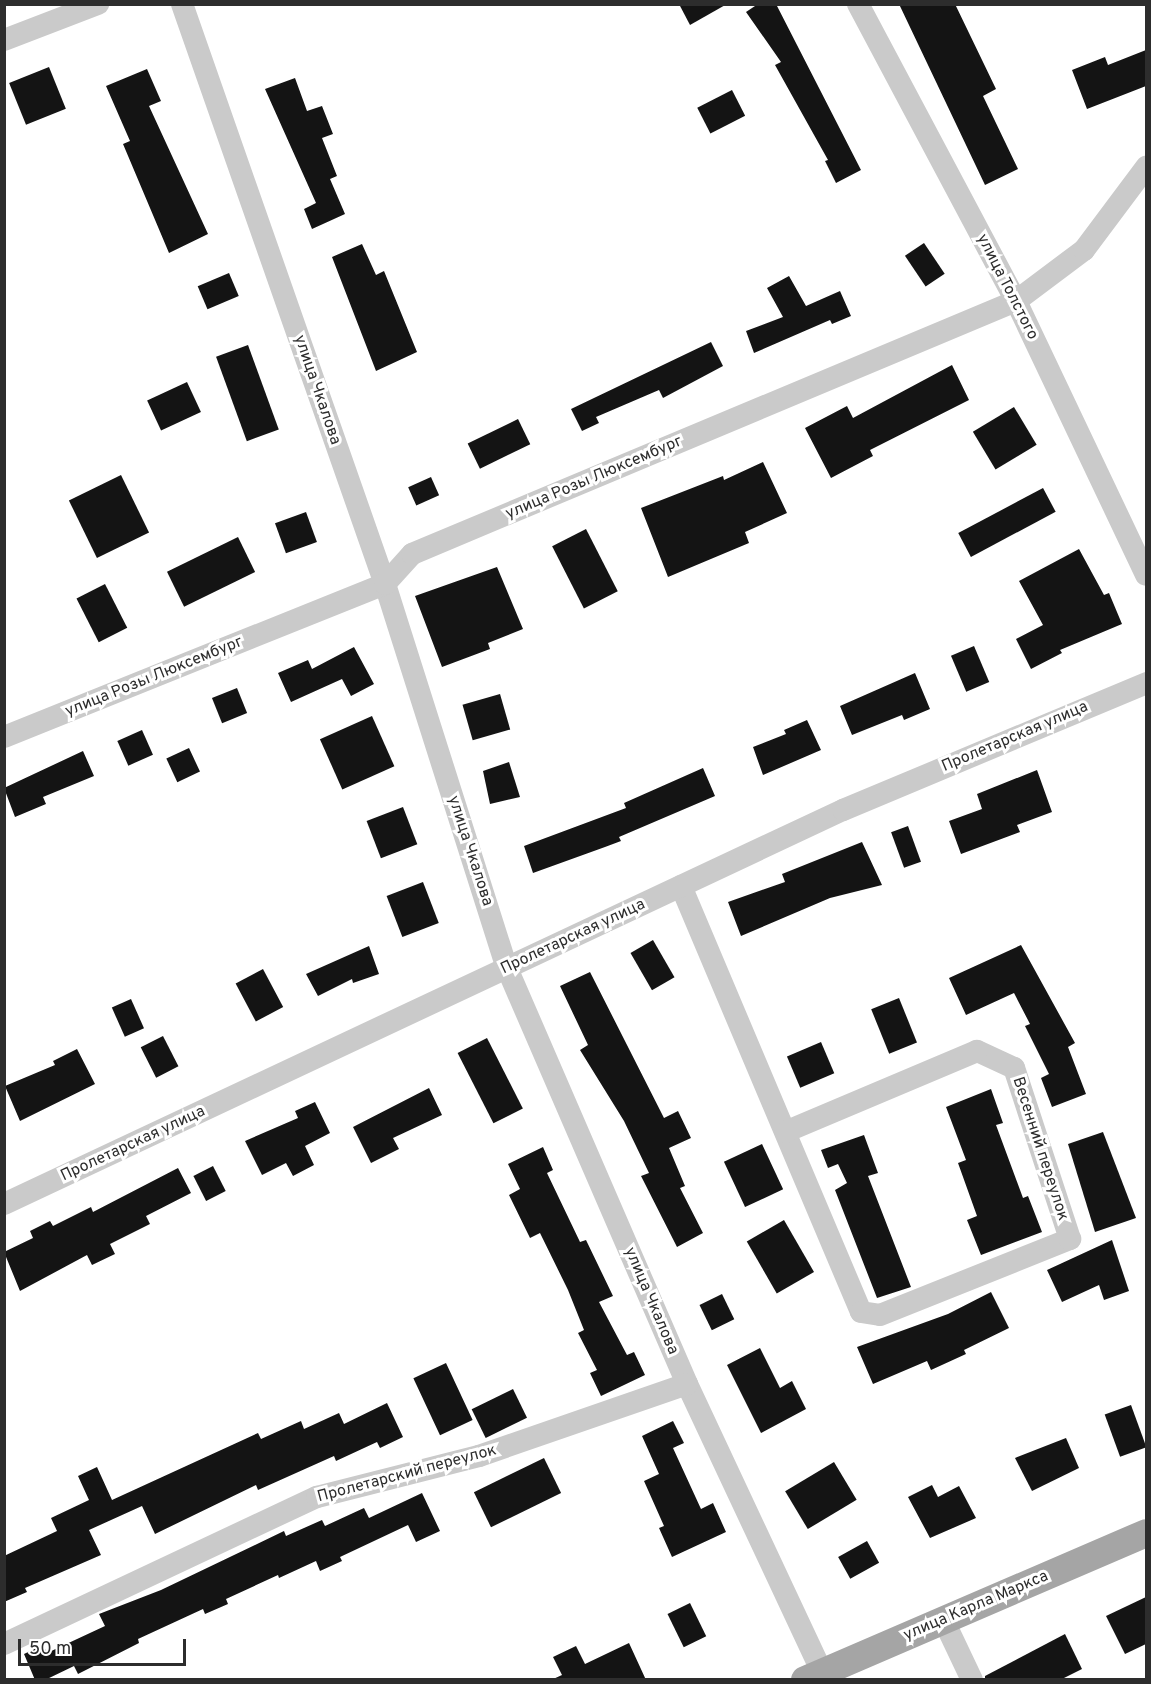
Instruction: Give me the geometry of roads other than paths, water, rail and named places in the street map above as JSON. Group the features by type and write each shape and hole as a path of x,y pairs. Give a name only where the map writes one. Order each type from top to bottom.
{"main road":[{"name":"улица Карла Маркса","path":"814,1676 1146,1533"}],"street":[{"path":"4,40 98,4"},
{"name":"улица Чкалова","path":"182,4 386,585 507,968 814,1676"},
{"name":"улица Толстого","path":"858,4 1016,301 1146,575"},
{"name":"улица Розы Люксембург","path":"4,737 386,585 412,554 1016,301 1084,250 1146,166"},
{"name":"Пролетарская улица","path":"4,1204 864,801 1146,683"},
{"name":"Весенний переулок","path":"681,886 861,1312 880,1316 1070,1239 1014,1068 977,1051 785,1132"},
{"name":"Пролетарский переулок","path":"4,1644 317,1497 479,1456 687,1384"},
{"path":"944,1621 972,1680"}]}
